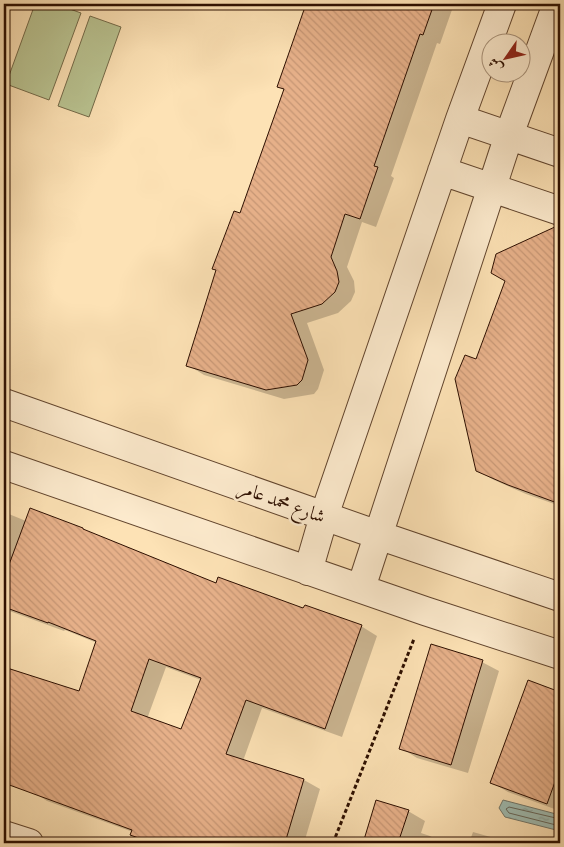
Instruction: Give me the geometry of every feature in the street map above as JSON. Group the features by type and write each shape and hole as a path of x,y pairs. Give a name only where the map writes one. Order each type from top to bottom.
{"street":[{"path":"308,570 324,516 442,171 502,4"},
{"path":"361,588 509,135 557,4"},
{"path":"460,119 560,153"},
{"path":"442,171 560,211"},
{"name":"شارع محمد عامر","path":"4,403 560,597"},
{"path":"4,465 560,656"},
{"path":"4,835 28,843"}],"path":[{"path":"333,843 425,611"}],"green space":[{"path":"35,4 56,4 81,13 49,100 6,84"},
{"path":"90,16 121,27 89,117 58,106"}],"water":[{"path":"503,800 560,815 560,831 505,817 499,808"}],"building":[{"path":"306,4 434,4 423,35 420,34 374,166 378,167 360,219 345,214 331,257 339,282 335,292 322,304 291,314 308,360 302,380 297,385 266,390 186,366 216,270 212,269 234,211 240,213 284,89 277,87"},
{"path":"560,226 560,504 476,471 455,379 465,355 476,359 505,281 491,273 496,254"},
{"path":"30,508 216,583 218,577 303,608 305,605 362,625 325,729 246,700 226,754 304,779 285,843 153,843 130,835 132,830 4,783 4,667 79,691 96,641 4,607 4,578","holes":["149,659 201,678 181,729 131,711"]},
{"path":"431,644 483,660 451,765 399,749"},
{"path":"528,680 560,692 560,768 547,804 490,783"},
{"path":"376,800 409,810 398,843 363,843"}]}
